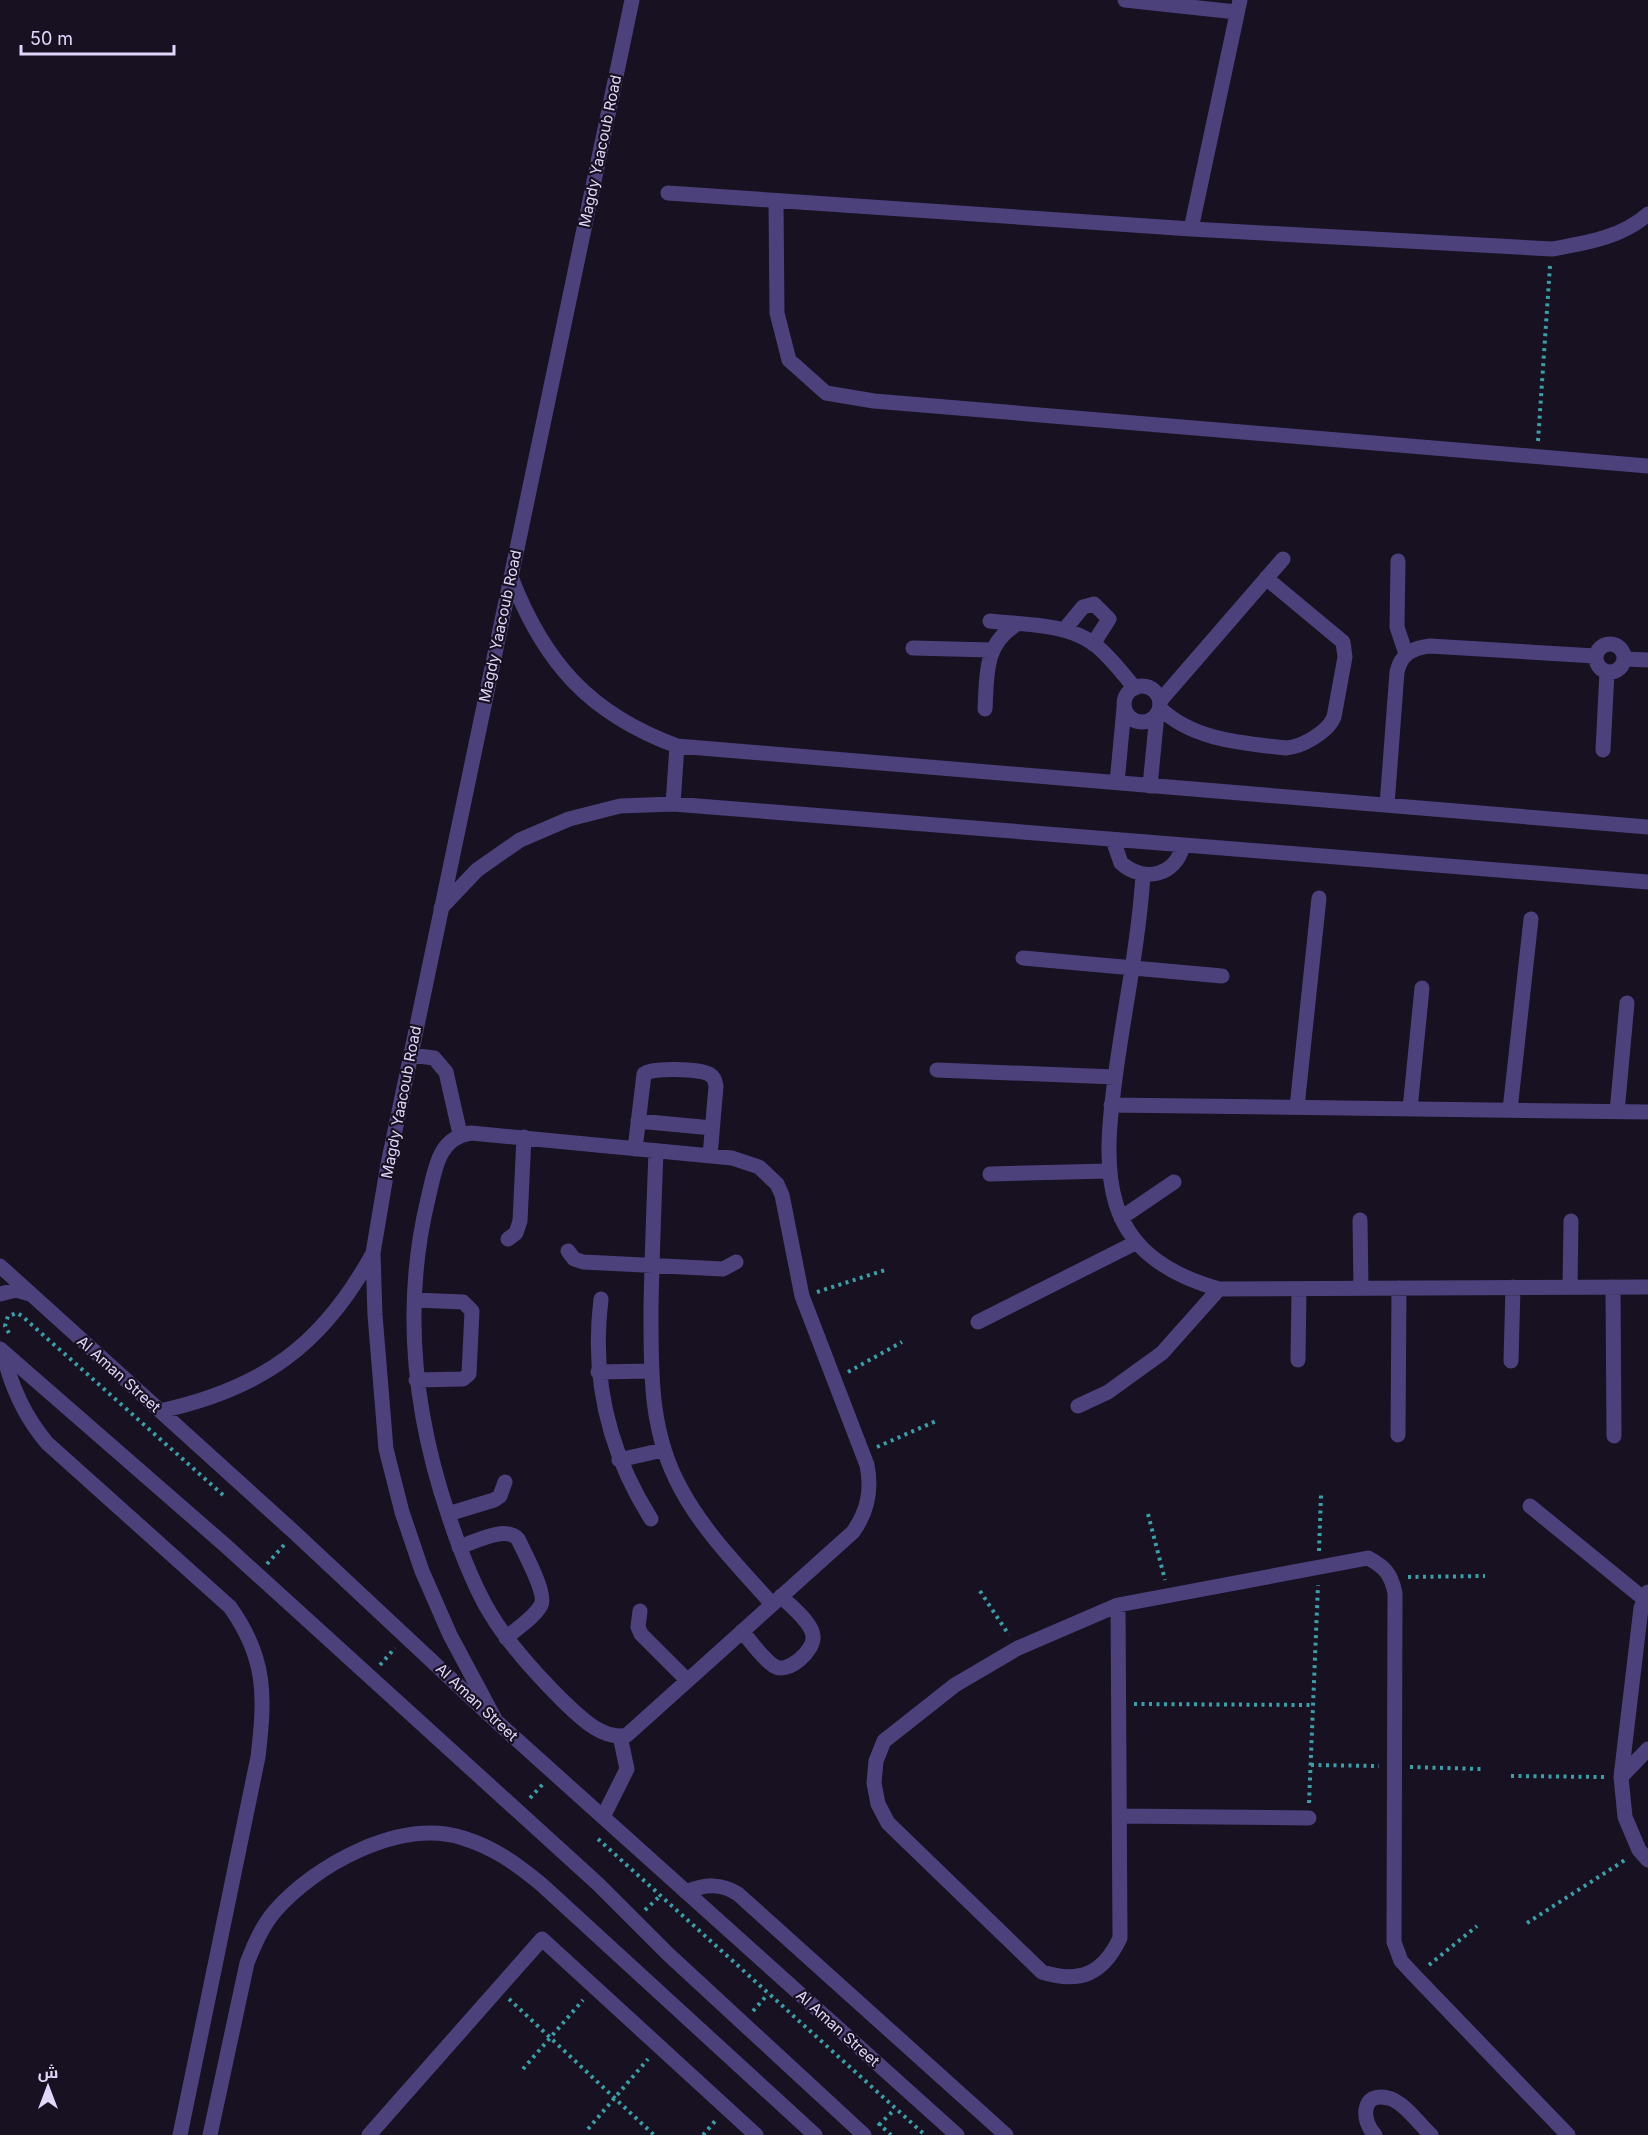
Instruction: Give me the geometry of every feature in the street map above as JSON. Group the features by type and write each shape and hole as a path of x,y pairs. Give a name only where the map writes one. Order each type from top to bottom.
{"street":[{"name":"Magdy Yaacoub Road","path":"496,1721 450,1635 422,1571 402,1512 386,1449 375,1315 373,1253 410,1055 632,0"},
{"path":"1125,0 1238,6 1191,229"},
{"path":"668,193 1191,229 1551,249 1598,241 1641,220 1648,214"},
{"path":"776,202 777,313 789,360 826,393 874,401 1648,466"},
{"path":"1124,708 1127,714 1139,722 1146,722 1283,559"},
{"path":"1398,561 1397,627 1406,654"},
{"path":"510,577 526,615 547,651 574,684 606,711 642,733 677,746 1648,827"},
{"path":"1159,708 1179,725 1199,734 1286,748 1298,746 1330,725 1334,717 1345,657 1343,642 1266,578"},
{"path":"1064,630 1083,607 1094,604 1108,619 1093,644"},
{"path":"990,621 1064,630 1093,644 1135,688"},
{"path":"985,709 991,650 1002,635 1017,624"},
{"path":"1611,643 1623,651 1625,658 1619,669 1607,672 1597,664 1595,657 1598,649 1611,643"},
{"path":"1387,805 1397,672 1399,662 1406,654 1417,647 1430,646 1595,657"},
{"path":"913,648 991,650"},
{"path":"1625,658 1648,660"},
{"path":"1603,750 1607,672"},
{"path":"1117,783 1126,696 1135,688 1148,687 1153,690 1159,708 1150,786"},
{"path":"673,804 677,746"},
{"path":"441,908 477,870 520,840 568,819 620,806 673,804 1648,882"},
{"path":"1113,840 1121,863 1143,875 1159,873 1172,866 1183,845"},
{"path":"1143,875 1111,1105 1108,1171 1112,1195 1121,1218 1137,1242 1157,1262 1186,1279 1219,1288 1648,1287"},
{"path":"1297,1107 1319,898"},
{"path":"1510,1110 1531,919"},
{"path":"1023,958 1222,976"},
{"path":"1410,1109 1422,988"},
{"path":"1617,1112 1628,1003"},
{"path":"410,1055 434,1058 446,1072 460,1134"},
{"path":"635,1149 641,1080 648,1070 706,1073 715,1080 716,1086 710,1156"},
{"path":"937,1070 1115,1077"},
{"path":"1111,1105 1648,1112"},
{"path":"638,1121 712,1128"},
{"path":"471,1132 710,1156 750,1162 770,1174 782,1195 802,1296 867,1465 870,1488 860,1522 852,1532 627,1735 607,1735 574,1711 506,1638 477,1590 459,1547 426,1439 416,1380 415,1300 424,1215 439,1156 451,1139 460,1134 471,1132"},
{"path":"508,1239 516,1233 520,1221 524,1137"},
{"path":"656,1151 651,1371 652,1397 663,1450 680,1489 704,1525 776,1600 809,1627 813,1636 811,1647 793,1664 784,1668 774,1666 742,1631"},
{"path":"990,1174 1108,1171"},
{"path":"1121,1218 1174,1182"},
{"path":"1360,1220 1361,1288"},
{"path":"1570,1287 1571,1221"},
{"path":"978,1322 1137,1242"},
{"path":"568,1251 582,1262 723,1269 736,1262"},
{"name":"Magdy Yaacoub Road","path":"160,1411 226,1393 287,1359 337,1312 373,1253"},
{"name":"Al Aman Street","path":"0,1266 295,1533 496,1721 957,2135"},
{"path":"1511,1361 1513,1287"},
{"path":"1613,1287 1614,1436"},
{"path":"1078,1406 1117,1386 1162,1353 1219,1288"},
{"path":"1298,1360 1299,1288"},
{"path":"1398,1435 1399,1288"},
{"path":"0,1294 16,1290 33,1295"},
{"path":"601,1299 598,1372 605,1417 619,1460 651,1519"},
{"path":"415,1300 463,1302 472,1311 469,1374 463,1379 416,1380"},
{"path":"1,1351 262,1570 374,1671 517,1811 743,2023 869,2132"},
{"path":"1,1351 14,1391 34,1427 47,1443 214,1591 243,1626 257,1657 264,1690 258,1757 180,2135"},
{"path":"598,1372 651,1371"},
{"path":"619,1460 663,1450"},
{"path":"448,1514 494,1500 500,1496 505,1482"},
{"path":"1530,1506 1646,1596 1621,1778 1625,1817 1644,1855"},
{"path":"459,1547 502,1533 511,1534 518,1539 541,1592 542,1601 538,1609 506,1638"},
{"path":"1118,1605 1120,1938 1112,1956 1098,1969 1080,1977 1060,1978 1042,1972 888,1823 878,1804 874,1783 876,1761 884,1741 955,1684 1018,1648 1118,1605 1368,1558 1382,1565 1392,1578 1395,1593 1392,1921 1394,1942 1401,1961 1568,2135"},
{"path":"640,1611 638,1627 641,1634 687,1680"},
{"path":"603,1817 627,1769 620,1736"},
{"path":"1621,1778 1648,1749"},
{"path":"1120,1816 1308,1818"},
{"path":"210,2135 247,1963 258,1937 273,1913 293,1892 315,1875 378,1842 422,1834 460,1837 504,1854 541,1884 815,2135"},
{"path":"681,1887 708,1885 729,1888 738,1894 1006,2135"},
{"path":"369,2135 542,1939 756,2135"},
{"path":"1376,2135 1366,2125 1365,2109 1371,2102 1387,2097 1395,2101 1431,2135"}],"path":[{"path":"1536,456 1551,249"},
{"path":"802,1296 885,1270"},
{"path":"15,1339 7,1331 5,1321 8,1316 17,1313 230,1501"},
{"path":"833,1380 902,1342"},
{"path":"863,1454 936,1421"},
{"path":"1308,1818 1321,1494"},
{"path":"1148,1514 1170,1595"},
{"path":"262,1570 295,1533"},
{"path":"274,1540 291,1555"},
{"path":"258,1557 262,1570"},
{"path":"262,1570 275,1572"},
{"path":"1392,1578 1485,1576"},
{"path":"980,1591 1018,1648"},
{"path":"374,1671 406,1636"},
{"path":"384,1643 401,1659"},
{"path":"374,1671 387,1674"},
{"path":"1119,1704 1313,1705"},
{"path":"517,1811 555,1773"},
{"path":"1511,1776 1621,1778"},
{"path":"533,1778 550,1794"},
{"path":"592,1834 925,2135"},
{"path":"1527,1923 1644,1855"},
{"path":"634,1920 660,1897 681,1887"},
{"path":"638,1902 654,1917"},
{"path":"1415,1976 1477,1926"},
{"path":"743,2023 783,1978"},
{"path":"523,2069 593,1988"},
{"path":"497,1989 654,2135"},
{"path":"747,2001 763,2017"},
{"path":"588,2128 658,2047"},
{"path":"869,2132 910,2093"},
{"path":"871,2117 891,2135"}]}
